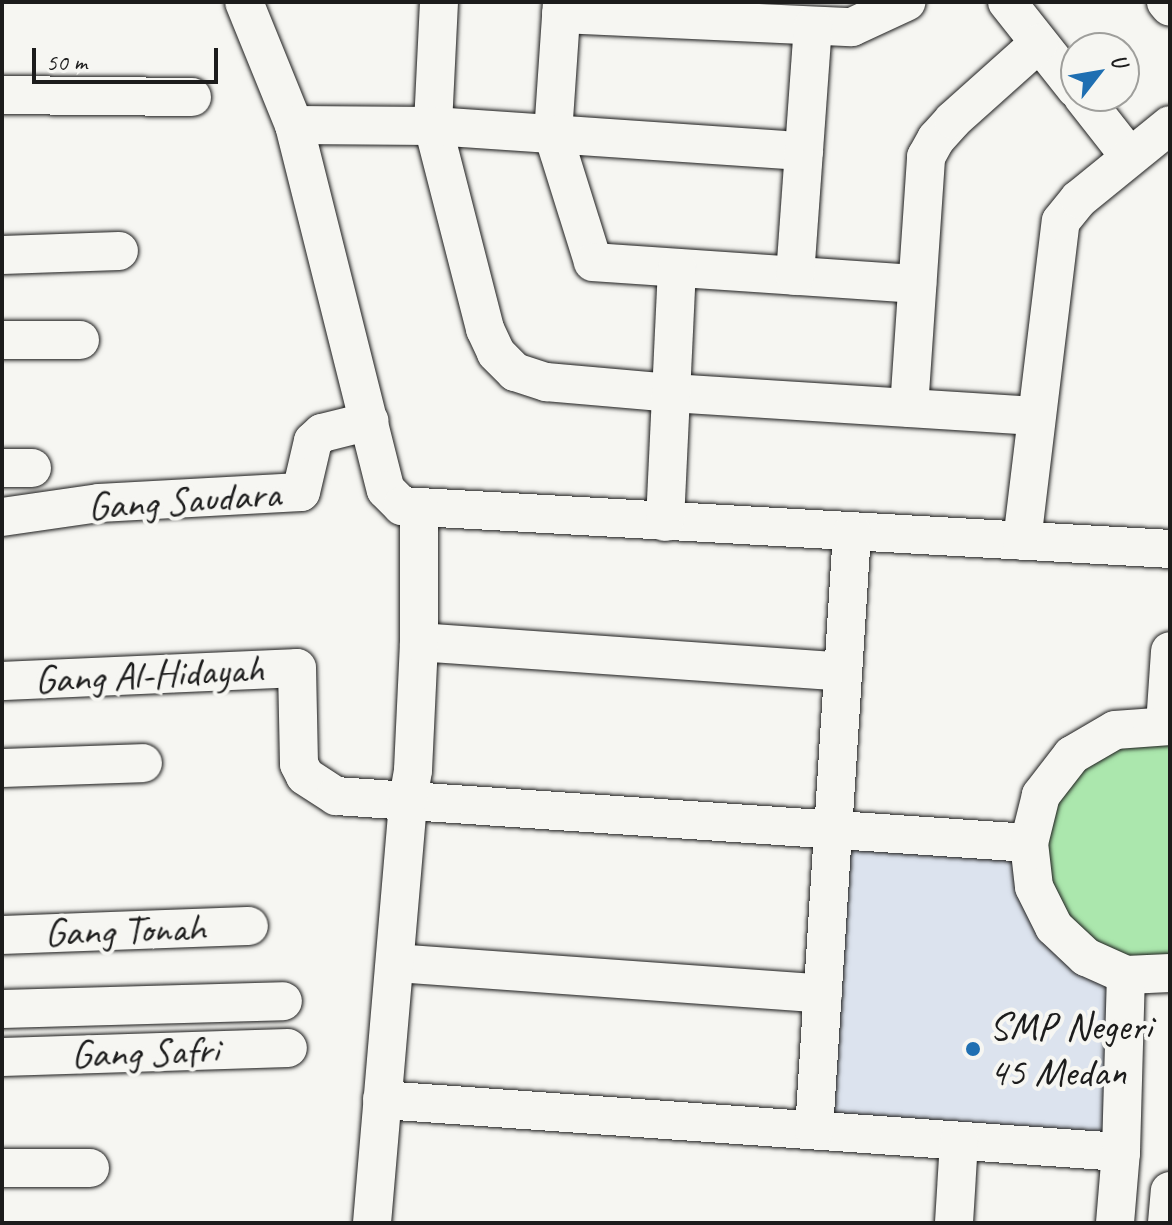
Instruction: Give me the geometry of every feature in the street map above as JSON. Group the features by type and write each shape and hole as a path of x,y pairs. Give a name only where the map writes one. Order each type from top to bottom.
{"street":[{"path":"244,2 294,125 388,494 402,506 1170,549"},
{"path":"420,2 438,2 433,126 485,329 505,365 515,372 546,382 671,393 1035,416"},
{"path":"906,2 852,27 813,27 562,8 553,134 593,262 917,284"},
{"path":"1007,2 1060,69"},
{"path":"1166,2 1170,7"},
{"path":"795,276 813,27"},
{"path":"909,408 926,157 936,139 953,120 1039,43"},
{"path":"2,95 192,97"},
{"path":"1095,112 1129,156"},
{"path":"294,125 433,126 804,151"},
{"path":"1022,541 1061,221 1079,199 1170,125"},
{"path":"2,255 119,251"},
{"path":"665,522 677,268"},
{"path":"2,340 80,340"},
{"name":"Gang Saudara","path":"2,517 99,503 301,492 313,441 322,433 370,421"},
{"path":"372,1223 413,770 419,642 419,508"},
{"path":"814,1130 852,532"},
{"path":"419,642 843,672"},
{"path":"1170,651 1168,725 1115,730 1072,755 1041,795 1029,843 1034,887 1054,927 1086,957 1126,975 1170,973"},
{"name":"Gang Al-Hidayah","path":"2,681 297,668 296,750 305,776 336,796 408,799"},
{"path":"2,768 143,763"},
{"path":"408,799 1029,843"},
{"name":"Gang Tonah","path":"2,935 249,926"},
{"path":"395,963 823,994"},
{"path":"1115,1223 1121,1152 1126,975"},
{"path":"2,1009 283,1001"},
{"name":"Gang Safri","path":"2,1057 288,1048"},
{"path":"382,1100 1121,1152"},
{"path":"954,1223 959,1141"},
{"path":"2,1168 90,1168"},
{"path":"1167,1223 1170,1191"}],"shaded area":[{"name":"SMP Negeri 45 Medan","path":"833,829 1029,843 1126,975 1118,1148 820,1123"}],"green space":[{"path":"1170,726 1170,973 1053,927 1041,795 1072,755"}],"place":[{"name":"SMP Negeri 45 Medan","path":"973,1049"}]}
